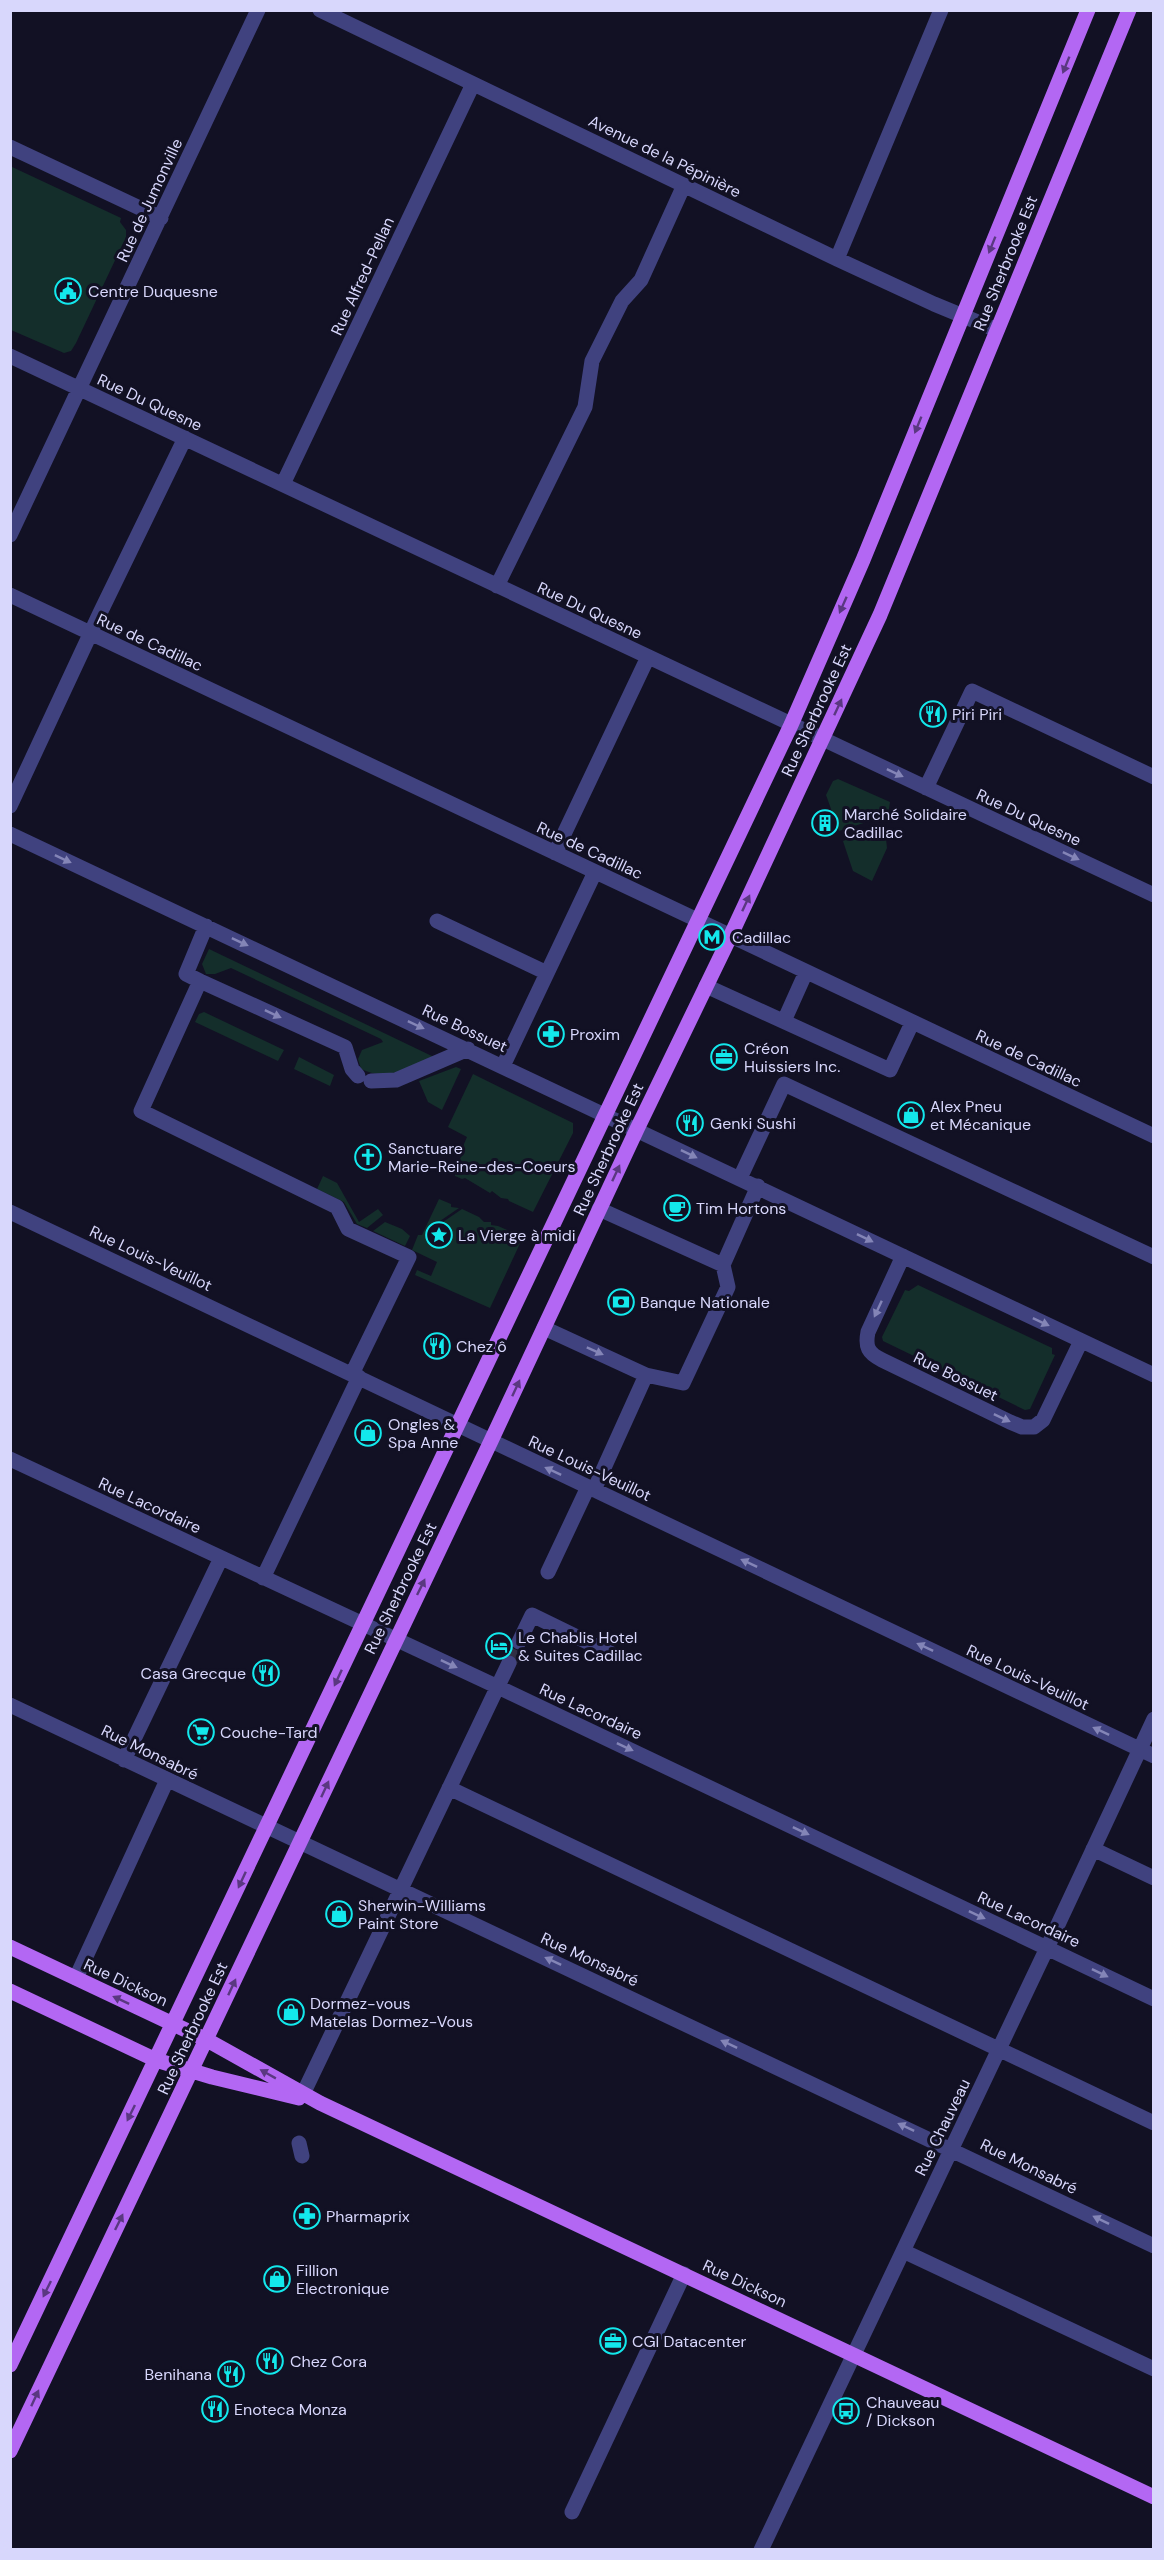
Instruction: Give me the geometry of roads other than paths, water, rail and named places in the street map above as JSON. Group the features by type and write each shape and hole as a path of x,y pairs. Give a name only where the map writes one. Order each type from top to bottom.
{"main road":[{"name":"Rue Sherbrooke Est","path":"10,2365 174,2025 790,725 863,560 1088,10"},
{"name":"Rue Sherbrooke Est","path":"10,2451 823,740 880,615 1129,10"},
{"name":"Rue Dickson","path":"10,1947 207,2040 320,2103 1154,2497"},
{"name":"Rue Dickson","path":"10,1991 156,2060 320,2103"}],"street":[{"name":"Rue de Jumonville","path":"10,535 258,10"},
{"name":"Avenue de la Pépinière","path":"320,10 837,259 997,330"},
{"path":"837,259 941,10"},
{"name":"Rue Alfred-Pellan","path":"283,484 473,84"},
{"path":"10,147 161,218"},
{"path":"497,585 585,407 592,361 622,301 641,280 684,185"},
{"name":"Rue Du Quesne","path":"10,356 1154,895"},
{"path":"10,806 185,438"},
{"name":"Rue de Cadillac","path":"10,595 1154,1136"},
{"path":"555,853 648,657"},
{"path":"926,788 972,692 1154,777"},
{"name":"Rue Bossuet","path":"10,834 1154,1375"},
{"path":"504,1066 595,872"},
{"path":"437,921 547,973"},
{"path":"206,926 186,974 345,1047 352,1069 364,1078 396,1080 468,1049"},
{"path":"784,1021 806,972"},
{"path":"200,981 141,1111 337,1207 348,1229 409,1257 263,1578"},
{"path":"706,986 890,1070 912,1023"},
{"path":"740,1178 784,1084 1154,1257"},
{"path":"544,1328 646,1375 683,1383 728,1287 723,1265 758,1186"},
{"path":"599,1209 723,1265"},
{"name":"Rue Louis-Veuillot","path":"10,1212 1154,1756"},
{"name":"Rue Bossuet","path":"903,1256 868,1332 867,1349 882,1360 1010,1422 1022,1427 1034,1427 1043,1420 1081,1341"},
{"path":"548,1572 646,1375"},
{"name":"Rue Lacordaire","path":"10,1459 498,1687 1154,1999"},
{"path":"124,1760 221,1558"},
{"path":"519,1642 532,1615 614,1654"},
{"path":"303,2094 509,1663"},
{"name":"Rue Monsabré","path":"10,1705 1154,2246"},
{"name":"Rue Chauveau","path":"761,2550 1000,2049 1154,1719"},
{"path":"76,1978 167,1780"},
{"path":"449,1788 1154,2122"},
{"path":"1093,1849 1154,1878"},
{"path":"903,2251 1154,2369"},
{"path":"572,2512 684,2274"}],"tunnel":[{"path":"509,1663 519,1642"}],"place":[{"name":"Centre Duquesne","path":"68,291"},
{"name":"Piri Piri","path":"933,714"},
{"name":"Marché Solidaire Cadillac","path":"825,823"},
{"name":"Cadillac","path":"712,937"},
{"name":"Proxim","path":"551,1034"},
{"name":"Créon Huissiers Inc.","path":"724,1057"},
{"name":"Alex Pneu et Mécanique","path":"911,1115"},
{"name":"Genki Sushi","path":"690,1123"},
{"name":"Sanctuare Marie-Reine-des-Coeurs","path":"368,1157"},
{"name":"Tim Hortons","path":"677,1208"},
{"name":"La Vierge à midi","path":"439,1235"},
{"name":"Banque Nationale","path":"621,1302"},
{"name":"Chez ô","path":"437,1346"},
{"name":"Ongles & Spa Anne","path":"368,1433"},
{"name":"Le Chablis Hotel & Suites Cadillac","path":"499,1646"},
{"name":"Casa Grecque","path":"266,1673"},
{"name":"Couche-Tard","path":"201,1732"},
{"name":"Sherwin-Williams Paint Store","path":"339,1914"},
{"name":"Dormez-vous Matelas Dormez-Vous","path":"291,2012"},
{"name":"Pharmaprix","path":"307,2216"},
{"name":"Fillion Electronique","path":"277,2279"},
{"name":"CGI Datacenter","path":"613,2341"},
{"name":"Chez Cora","path":"270,2361"},
{"name":"Benihana","path":"231,2374"},
{"name":"Enoteca Monza","path":"215,2409"},
{"name":"Chauveau / Dickson","path":"846,2411"}]}
